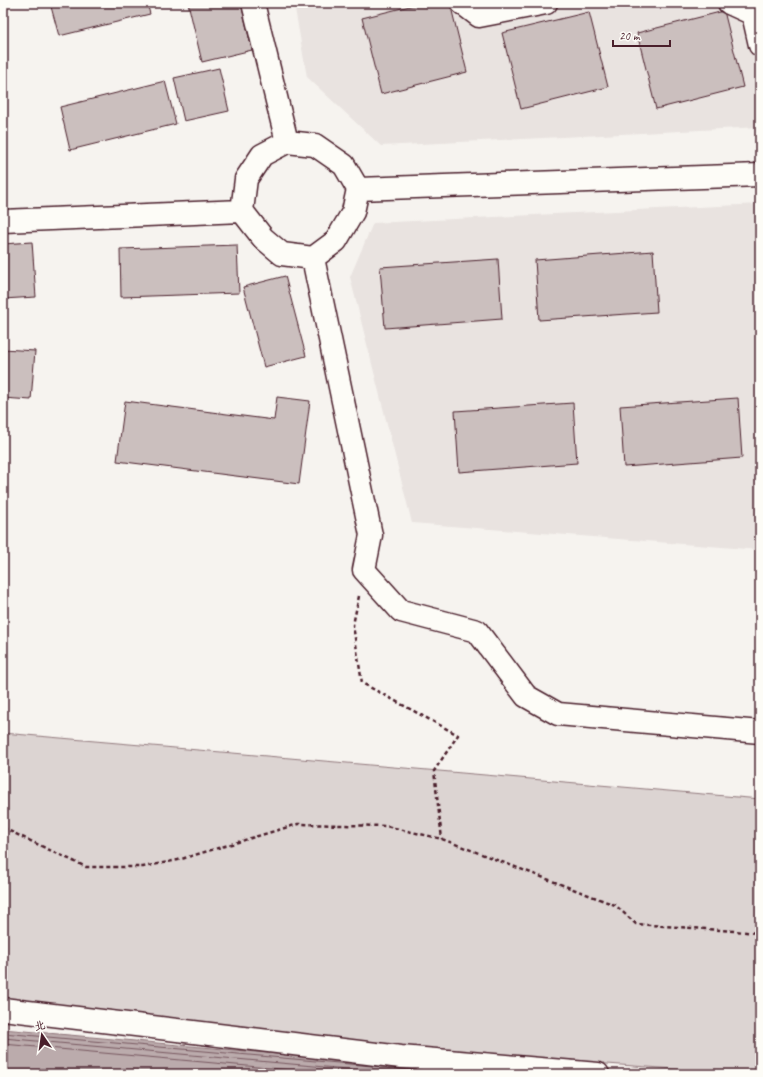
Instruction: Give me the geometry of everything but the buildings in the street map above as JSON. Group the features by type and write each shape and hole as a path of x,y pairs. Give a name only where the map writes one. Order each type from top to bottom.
{"street":[{"path":"253,3 287,142"},
{"path":"462,3 479,16 546,3"},
{"path":"729,3 756,13 760,45"},
{"path":"287,142 315,146 344,165 358,189 353,212 336,241 313,258 282,254 262,238 242,212 246,179 262,156 287,142"},
{"path":"358,189 760,175"},
{"path":"3,221 242,212"},
{"path":"313,258 371,535 364,570 400,610 477,631 526,696 558,714 760,732"},
{"path":"3,1009 401,1057 598,1074"}],"path":[{"path":"364,570 353,625 362,683 458,734 434,771 442,840"},
{"path":"3,828 86,867 143,868 178,860 298,824 386,826 442,840 615,905 636,924 760,933"}],"shaded area":[{"path":"294,3 760,3 760,127 381,146 307,77"},
{"path":"760,204 760,550 412,523 350,277 373,223"},
{"path":"3,733 760,799 760,1074 742,1074 324,1043 3,999"}],"water":[{"path":"3,1029 443,1069 508,1074 3,1074"}]}
